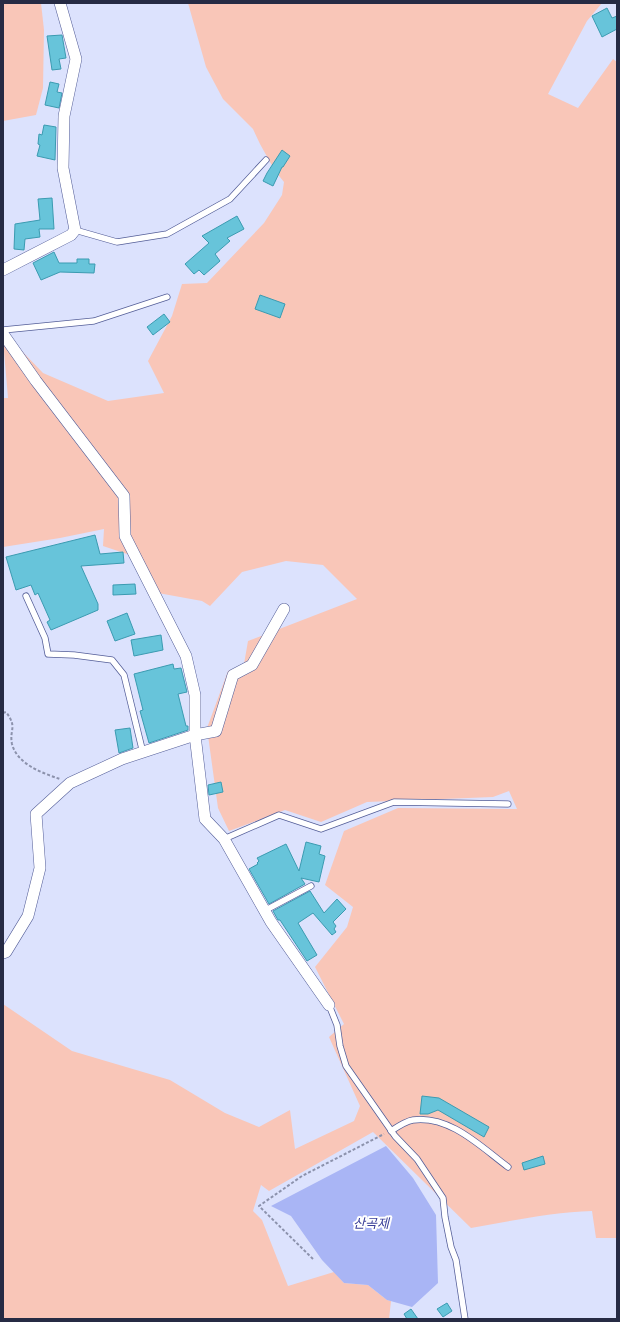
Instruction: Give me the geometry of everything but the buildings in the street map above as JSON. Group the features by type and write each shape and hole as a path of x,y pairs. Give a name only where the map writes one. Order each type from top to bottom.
{"street":[{"path":"3,270 71,235 75,230 63,168 64,116 76,59 60,3"},
{"path":"3,334 36,381 124,496 125,536 186,656 195,695 195,735 205,819 224,839 271,922 329,1005"},
{"path":"3,953 6,952 28,916 40,868 36,814 70,783 122,760 195,735 216,730 232,674 252,665 284,609"}],"lane":[{"path":"75,230 117,242 168,234 230,199 266,160"},
{"path":"3,330 94,321 167,297"},
{"path":"26,596 45,638 48,654 74,655 112,660 124,675 143,753"},
{"path":"224,839 279,815 321,829 394,802 508,804"},
{"path":"264,910 311,886"},
{"path":"329,1005 337,1025 340,1046 346,1066 391,1131 417,1159 443,1198 451,1247 456,1260 465,1319"},
{"path":"391,1131 412,1120 429,1120 454,1128 508,1166"}],"path":[{"path":"3,713 6,712 13,721 12,743 17,755 38,772 70,783"},
{"path":"313,1259 259,1206 302,1176 391,1131"}],"shaded area":[{"path":"3,3 41,3 44,30 43,88 36,115 3,121"},
{"path":"188,3 602,3 587,21 548,94 578,108 613,59 617,62 617,1238 596,1238 592,1211 547,1215 471,1228 373,1132 269,1191 261,1185 253,1211 262,1220 288,1286 334,1272 344,1283 368,1285 387,1300 391,1301 389,1319 3,1319 3,1004 72,1051 170,1080 225,1113 259,1127 290,1110 295,1149 354,1121 360,1106 329,1037 344,1024 315,967 347,927 353,907 325,885 344,831 398,808 517,809 509,791 493,797 367,802 321,822 285,810 229,831 218,808 207,728 228,671 244,664 248,641 357,599 323,565 286,561 242,572 210,606 202,601 158,593 130,555 103,546 104,529 3,547 3,398 8,398 3,340 18,347 43,373 108,401 164,393 148,361 172,316 182,284 207,283 264,223 282,195 284,182 275,171 253,129 223,99 206,67"}],"water":[{"name":"산곡제","path":"386,1146 413,1178 436,1215 438,1283 412,1307 387,1300 368,1285 344,1283 322,1260 291,1216 271,1206"}]}
